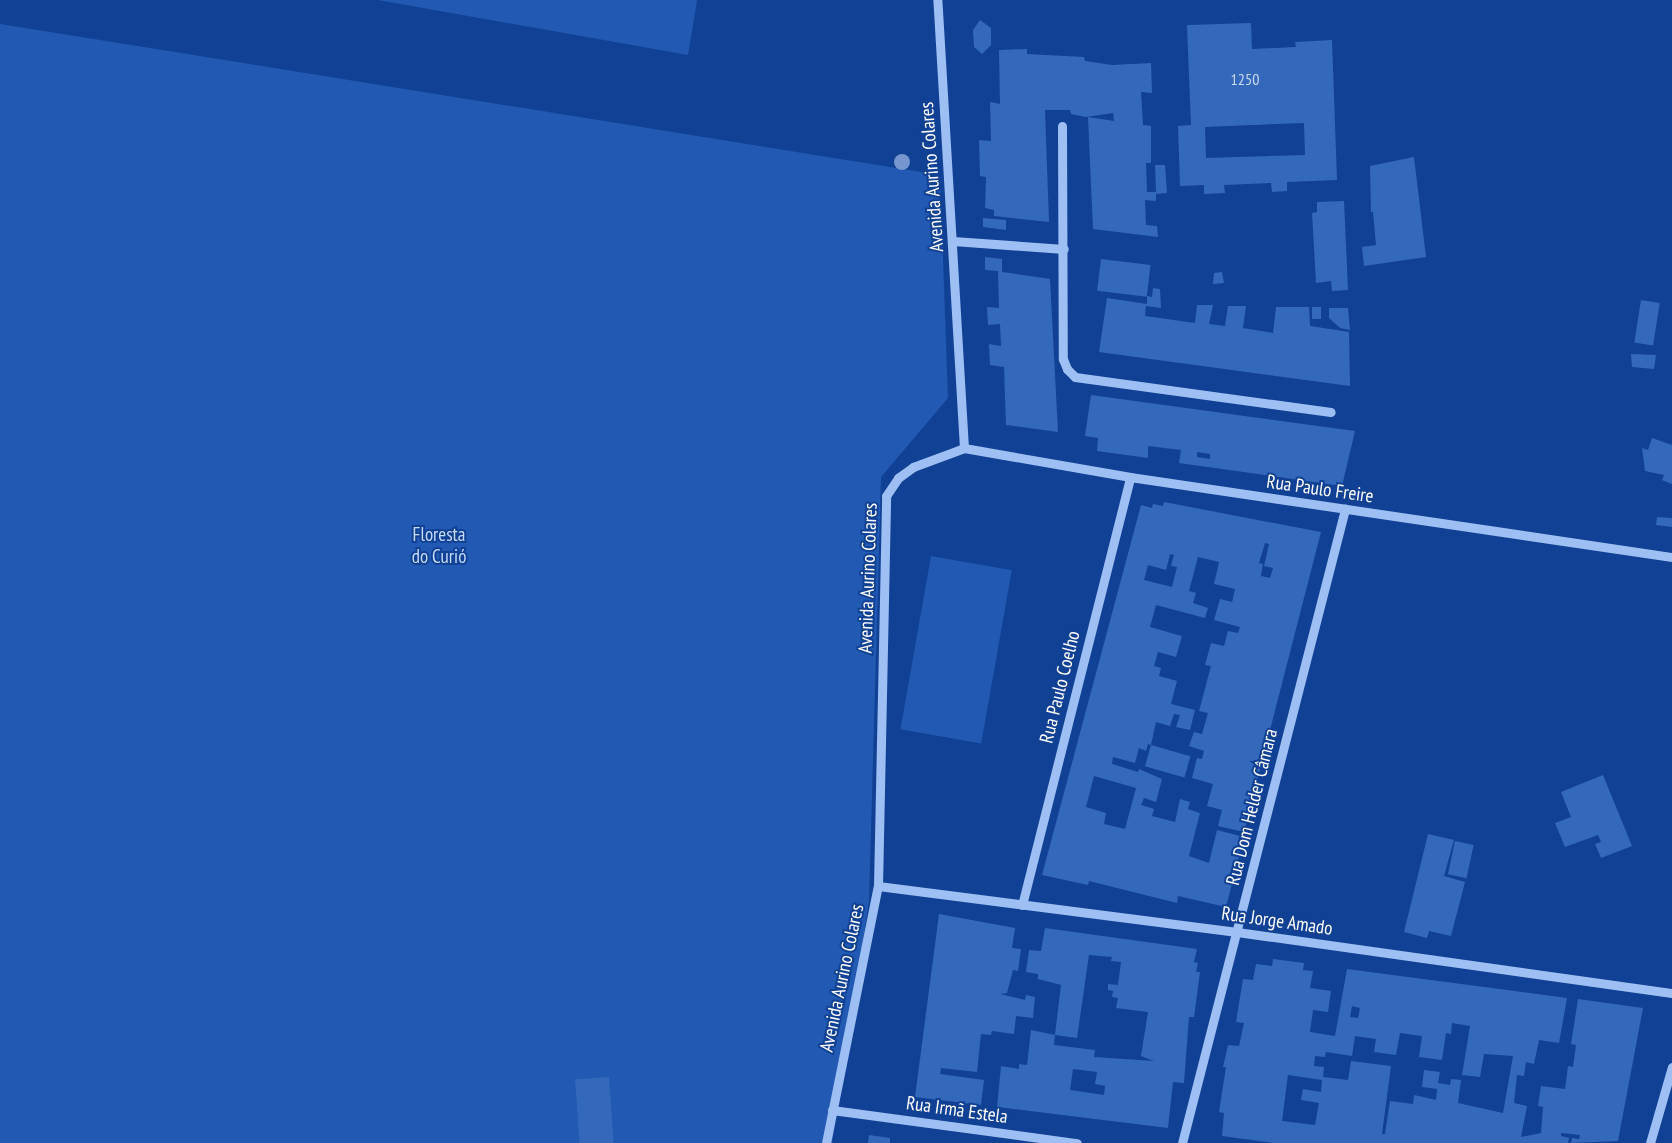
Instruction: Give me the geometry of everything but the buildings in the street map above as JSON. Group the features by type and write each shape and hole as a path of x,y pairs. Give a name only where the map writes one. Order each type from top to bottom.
{"street":[{"name":"Avenida Aurino Colares","path":"826,1143 878,886 886,496 898,478 914,467 964,448 938,0"},
{"path":"1062,126 1063,359 1067,370 1075,377 1331,412"},
{"path":"953,241 1064,249"},
{"name":"Rua Paulo Freire","path":"964,448 1130,477 1672,556"},
{"name":"Rua Paulo Coelho","path":"1022,905 1130,477"},
{"name":"Rua Dom Helder Câmara","path":"1182,1143 1345,509"},
{"name":"Rua Jorge Amado","path":"878,886 1237,932 1672,993"},
{"path":"1650,1143 1672,1067"},
{"name":"Rua Irmã Estela","path":"832,1110 1077,1143"}],"green space":[{"path":"378,0 697,0 688,55"},
{"name":"Floresta do Curió","path":"0,24 940,175 948,398 881,477 869,901 832,1143 0,1143"},
{"path":"931,556 1012,570 981,744 900,729"}]}
